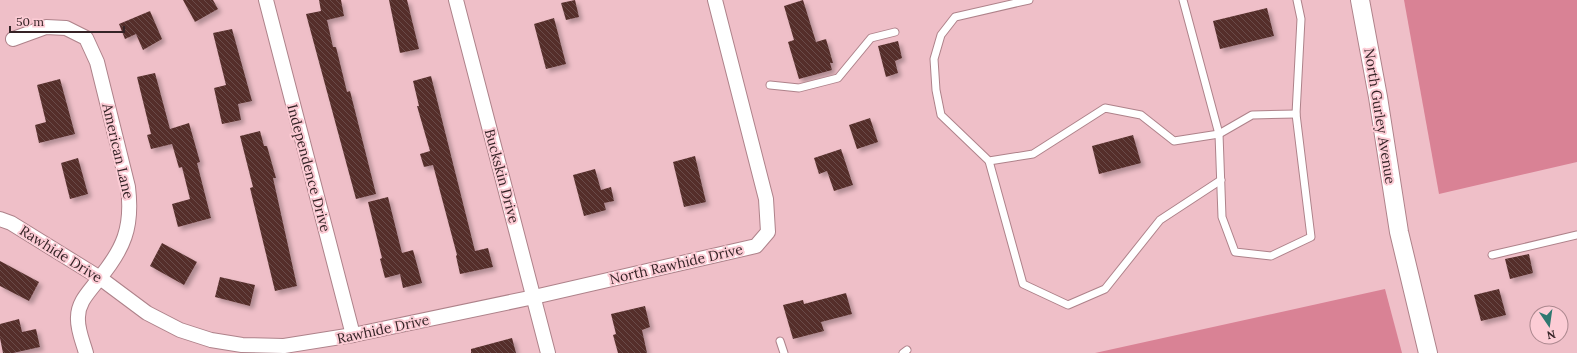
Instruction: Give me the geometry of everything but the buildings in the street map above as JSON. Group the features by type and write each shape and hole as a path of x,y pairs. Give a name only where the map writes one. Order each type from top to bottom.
{"street":[{"name":"Independence Drive","path":"266,0 353,335"},
{"name":"Buckskin Drive","path":"456,0 548,353"},
{"name":"North Rawhide Drive","path":"534,297 756,246 768,232 766,199 715,0"},
{"name":"North Gurley Avenue","path":"1360,0 1378,97 1399,232 1428,353"},
{"name":"American Lane","path":"13,39 46,27 66,28 86,38 97,62 128,187 130,208 128,229 119,250 100,278 80,303 77,318 86,353"},
{"name":"Rawhide Drive","path":"0,219 11,223 100,278 147,313 180,330 210,340 242,345 284,346 353,335 534,297"}],"lane":[{"path":"1029,0 955,17 941,35 934,59 936,90 941,115 989,161 1023,284 1068,305 1105,289 1160,220 1221,180"},
{"path":"1183,0 1219,134 1222,217 1235,252 1271,256 1311,237 1296,114 1301,19 1296,0"},
{"path":"770,85 799,88 838,78 871,38 895,32"},
{"path":"989,161 1033,154 1105,108 1141,115 1174,141 1219,134 1252,116 1296,114"},
{"path":"1492,255 1577,235"},
{"path":"780,341 784,353"}],"shaded area":[{"path":"1404,0 1577,0 1577,162 1439,194"},
{"path":"1385,289 1402,353 1095,353"}]}
